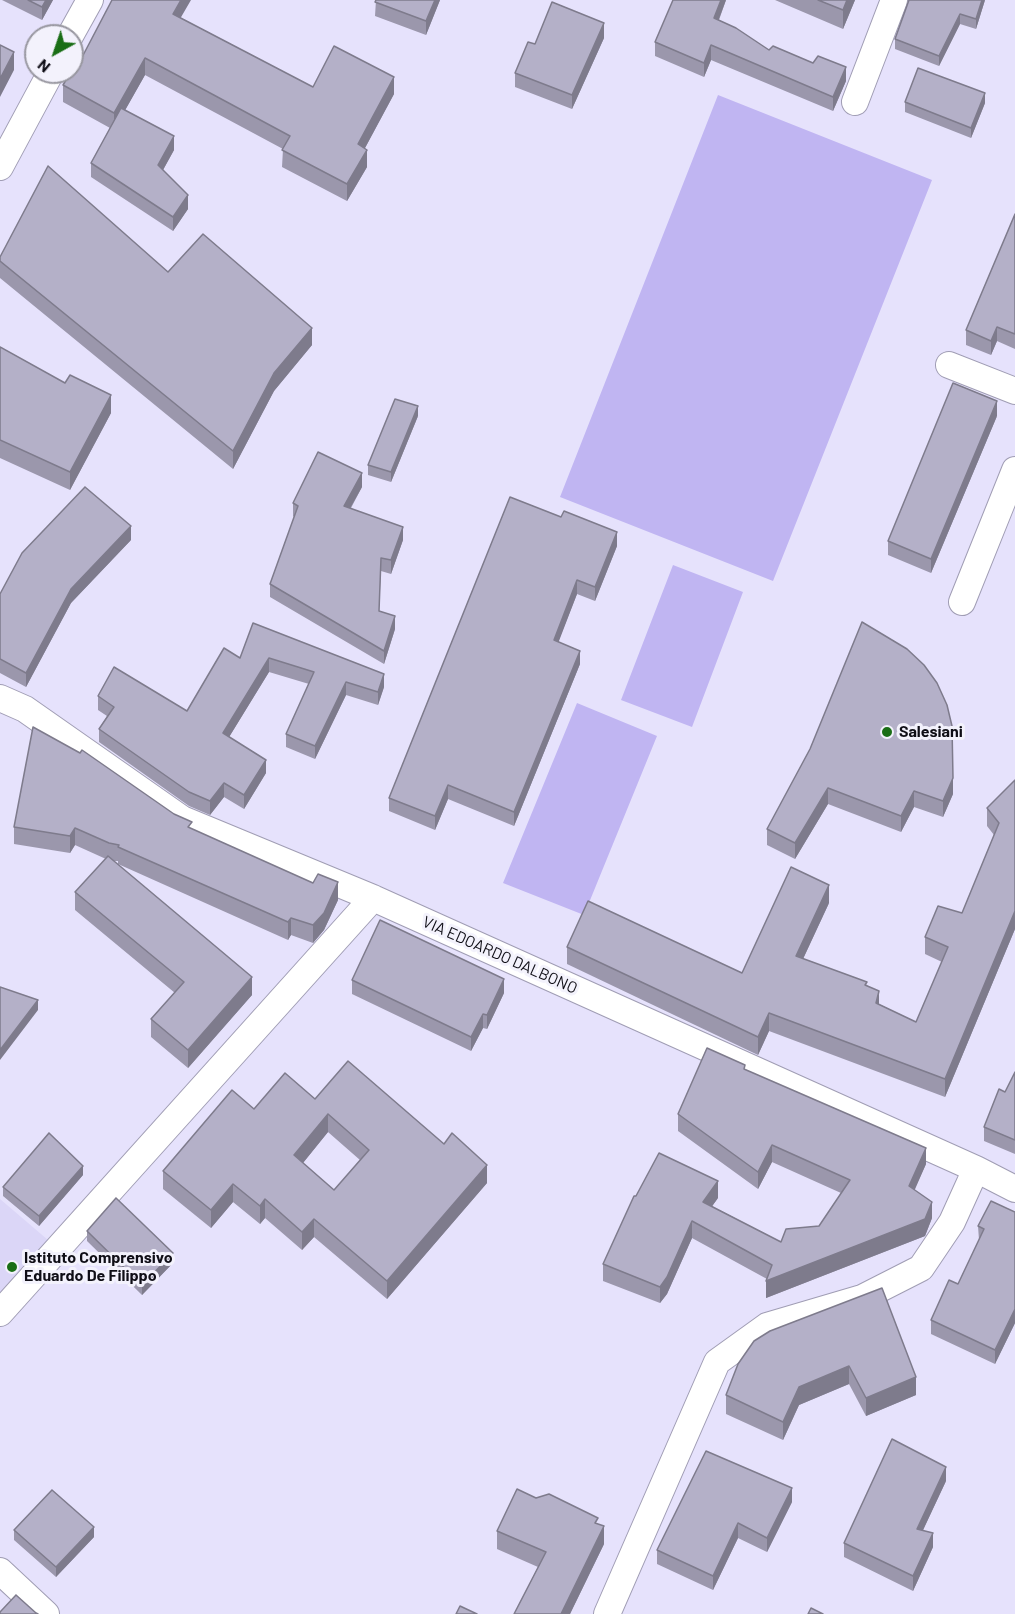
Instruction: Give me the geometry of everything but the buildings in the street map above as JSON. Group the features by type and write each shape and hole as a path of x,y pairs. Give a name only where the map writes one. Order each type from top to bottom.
{"street":[{"path":"77,24 90,0"},
{"path":"855,102 894,0"},
{"path":"0,167 45,84"},
{"path":"950,365 1015,390"},
{"path":"962,602 1015,470"},
{"name":"VIA EDOARDO DALBONO","path":"0,698 25,709 183,819 373,898 976,1169 1015,1189"},
{"path":"0,1313 373,898"},
{"path":"607,1614 717,1362 767,1326 862,1298 921,1268 952,1222 976,1169"},
{"path":"0,1571 46,1614"}],"shaded area":[{"path":"718,95 932,180 773,581 560,497"},
{"path":"673,565 743,592 692,727 621,700"},
{"path":"577,703 657,736 584,915 503,883"},
{"name":"Istituto Comprensivo Eduardo De Filippo","path":"0,1199 48,1240 0,1293"}],"place":[{"name":"Salesiani","path":"887,732"},
{"name":"Istituto Comprensivo Eduardo De Filippo","path":"12,1267"}]}
